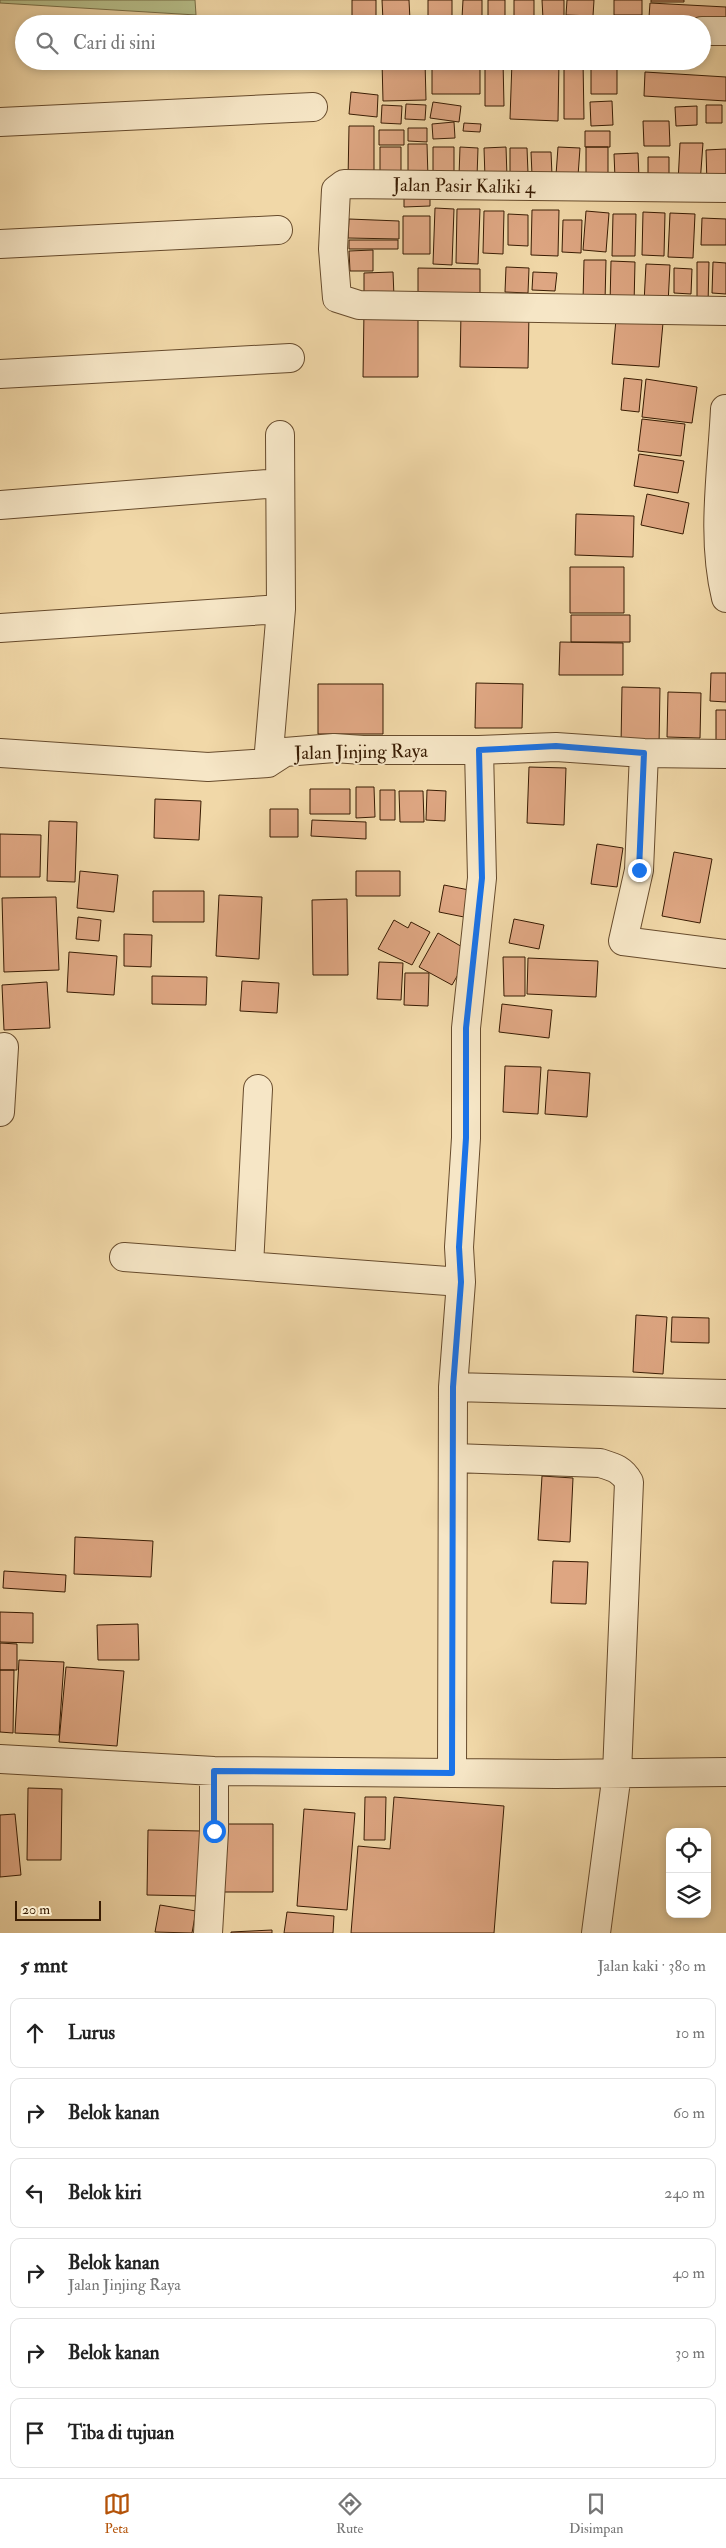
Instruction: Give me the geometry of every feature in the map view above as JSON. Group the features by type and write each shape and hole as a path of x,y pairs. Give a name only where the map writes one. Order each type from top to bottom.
{"street":[{"path":"711,31 726,31"},
{"path":"0,122 312,107"},
{"name":"Jalan Pasir Kaliki 4","path":"726,188 344,184 336,190 333,273 337,298 359,305 726,311"},
{"path":"0,244 278,230"},
{"path":"0,374 290,358"},
{"path":"725,410 717,508 722,581 726,598"},
{"path":"268,763 280,609 280,435"},
{"path":"0,505 280,484"},
{"path":"0,628 280,609"},
{"name":"Jalan Jinjing Raya","path":"0,753 208,767 268,763 285,752 334,748 363,750 479,750 556,746 644,753 726,754"},
{"path":"452,1773 453,1387 461,1282 459,1247 466,1138 466,1028 482,878 479,750"},
{"path":"644,753 639,870 624,941 726,954"},
{"path":"0,1112 4,1047"},
{"path":"248,1266 258,1089"},
{"path":"124,1257 461,1282"},
{"path":"453,1387 726,1394"},
{"path":"454,1458 600,1463 615,1467 624,1473 629,1482 617,1773 596,1933"},
{"path":"0,1759 214,1771 452,1773 726,1772"},
{"path":"208,1933 214,1831 214,1771"}],"green space":[{"path":"0,0 195,0 196,15 0,3"}],"building":[{"path":"352,0 376,0 376,15 352,15"},
{"path":"382,0 409,0 410,15 383,15"},
{"path":"428,0 452,0 452,15 428,15"},
{"path":"463,0 482,0 482,15 462,15"},
{"path":"488,0 505,0 505,15 488,15"},
{"path":"514,0 534,0 534,15 514,15"},
{"path":"542,0 564,0 564,15 543,15"},
{"path":"567,0 594,0 593,15 566,15"},
{"path":"614,0 642,0 642,15 614,15"},
{"path":"651,0 684,0 684,2 651,2"},
{"path":"650,3 726,7 726,21 711,20 711,15 649,15"},
{"path":"382,70 425,70 426,100 383,101"},
{"path":"432,70 480,70 480,94 432,94"},
{"path":"485,70 503,70 504,106 485,106"},
{"path":"512,70 559,70 558,121 510,119"},
{"path":"564,70 583,70 584,119 564,119"},
{"path":"591,70 617,70 617,94 591,94"},
{"path":"645,72 726,77 726,101 644,96"},
{"path":"351,92 378,95 377,117 349,114"},
{"path":"612,101 613,125 591,126 590,102"},
{"path":"433,102 461,106 459,122 430,118"},
{"path":"406,104 426,105 425,120 405,119"},
{"path":"382,105 402,106 401,124 381,123"},
{"path":"706,105 722,105 722,123 706,123"},
{"path":"697,106 697,125 676,126 675,107"},
{"path":"643,121 669,121 670,146 644,146"},
{"path":"454,122 455,138 433,139 432,124"},
{"path":"464,123 481,124 480,132 463,131"},
{"path":"349,126 374,126 374,181 348,180"},
{"path":"408,128 427,128 427,142 408,141"},
{"path":"379,130 404,130 404,145 379,145"},
{"path":"585,131 610,131 610,147 585,147"},
{"path":"680,143 703,143 700,184 678,183"},
{"path":"408,144 427,144 428,178 408,178"},
{"path":"380,147 401,147 401,182 380,182"},
{"path":"433,147 454,147 454,176 433,176"},
{"path":"460,147 478,148 477,177 459,176"},
{"path":"506,147 507,177 485,178 484,148"},
{"path":"558,147 580,148 578,176 556,175"},
{"path":"586,147 608,147 608,178 586,178"},
{"path":"510,148 527,148 528,173 510,174"},
{"path":"726,149 726,183 707,184 706,150"},
{"path":"531,152 551,152 552,175 532,175"},
{"path":"638,153 639,178 615,178 614,154"},
{"path":"648,157 669,157 669,183 648,183"},
{"path":"430,194 430,206 404,207 404,195"},
{"path":"435,208 454,209 452,265 433,264"},
{"path":"457,209 480,209 478,264 456,263"},
{"path":"532,210 559,210 558,256 531,255"},
{"path":"484,211 504,211 503,254 483,253"},
{"path":"586,211 609,213 606,252 583,250"},
{"path":"643,212 665,213 664,256 642,255"},
{"path":"670,213 695,214 693,258 668,257"},
{"path":"508,214 528,215 528,246 508,245"},
{"path":"613,214 636,214 635,256 612,256"},
{"path":"403,216 430,216 430,254 403,254"},
{"path":"702,218 726,219 726,245 701,245"},
{"path":"349,219 399,221 399,239 348,238"},
{"path":"563,220 582,220 581,253 562,252"},
{"path":"349,240 398,240 398,249 349,249"},
{"path":"373,250 373,271 350,271 349,251"},
{"path":"584,260 606,260 605,301 583,301"},
{"path":"611,261 635,262 634,305 610,304"},
{"path":"697,262 709,262 708,305 697,305"},
{"path":"713,262 726,263 726,294 712,293"},
{"path":"646,264 670,265 668,304 644,303"},
{"path":"506,267 529,268 528,293 505,292"},
{"path":"418,268 480,269 480,302 418,301"},
{"path":"674,268 692,269 691,294 674,293"},
{"path":"393,272 394,297 364,297 364,273"},
{"path":"533,272 557,273 555,291 532,290"},
{"path":"364,311 418,312 418,377 363,377"},
{"path":"461,313 529,313 528,368 460,367"},
{"path":"616,319 663,323 659,367 612,364"},
{"path":"624,378 642,380 639,412 621,410"},
{"path":"646,379 697,387 692,423 642,417"},
{"path":"642,419 685,424 681,456 638,451"},
{"path":"639,454 684,461 678,493 634,486"},
{"path":"647,494 689,503 683,534 641,525"},
{"path":"576,514 634,516 633,557 575,555"},
{"path":"570,567 624,567 624,613 570,613"},
{"path":"571,615 630,615 630,642 571,642"},
{"path":"560,642 623,643 623,675 559,675"},
{"path":"711,673 726,673 726,702 710,701"},
{"path":"476,683 523,684 522,728 475,728"},
{"path":"318,684 383,684 383,734 318,734"},
{"path":"622,687 660,688 659,745 621,745"},
{"path":"668,692 701,693 700,738 667,737"},
{"path":"716,710 726,710 726,742 716,742"},
{"path":"529,767 566,768 564,825 527,823"},
{"path":"356,787 374,787 375,817 356,818"},
{"path":"310,789 350,789 350,814 310,814"},
{"path":"380,790 395,790 395,820 380,820"},
{"path":"427,790 446,791 445,821 426,820"},
{"path":"399,791 423,791 424,822 400,822"},
{"path":"155,799 201,801 199,840 154,838"},
{"path":"270,809 298,809 298,837 270,837"},
{"path":"312,820 366,822 366,839 311,836"},
{"path":"49,821 77,822 75,882 47,881"},
{"path":"0,834 41,835 40,877 0,877"},
{"path":"597,844 623,848 617,887 591,884"},
{"path":"674,852 712,859 700,923 662,916"},
{"path":"80,871 118,875 114,912 77,908"},
{"path":"356,871 400,871 400,896 356,896"},
{"path":"444,885 469,890 464,917 439,912"},
{"path":"153,891 204,891 204,922 153,922"},
{"path":"219,895 262,897 259,959 216,956"},
{"path":"56,897 59,970 4,972 2,898"},
{"path":"347,899 348,975 313,975 312,900"},
{"path":"78,917 101,920 99,941 76,939"},
{"path":"514,919 544,925 539,949 509,943"},
{"path":"394,920 408,928 411,922 430,932 412,965 378,949"},
{"path":"438,933 471,952 452,985 419,967"},
{"path":"124,934 152,935 151,967 124,966"},
{"path":"69,952 117,956 114,995 67,992"},
{"path":"503,957 525,957 525,996 504,996"},
{"path":"528,958 598,961 596,997 527,994"},
{"path":"379,962 403,963 401,1000 377,999"},
{"path":"405,973 429,973 428,1006 404,1005"},
{"path":"152,976 207,977 206,1005 152,1004"},
{"path":"242,981 279,983 277,1013 240,1011"},
{"path":"47,982 50,1028 4,1030 2,985"},
{"path":"502,1004 552,1010 549,1038 499,1032"},
{"path":"505,1066 541,1067 538,1114 503,1112"},
{"path":"548,1070 590,1073 587,1117 545,1114"},
{"path":"636,1315 667,1317 663,1374 633,1372"},
{"path":"672,1317 709,1318 709,1343 671,1342"},
{"path":"542,1476 573,1478 570,1542 538,1540"},
{"path":"75,1537 153,1541 151,1577 74,1574"},
{"path":"553,1561 588,1562 586,1604 551,1603"},
{"path":"4,1571 66,1575 65,1592 3,1588"},
{"path":"0,1612 33,1613 33,1643 0,1642"},
{"path":"138,1624 139,1660 98,1660 97,1625"},
{"path":"0,1643 17,1644 17,1670 0,1670"},
{"path":"19,1660 64,1662 59,1735 15,1733"},
{"path":"66,1667 124,1671 117,1746 59,1742"},
{"path":"0,1670 14,1670 13,1733 0,1732"},
{"path":"28,1788 62,1789 61,1860 27,1860"},
{"path":"365,1797 386,1797 385,1840 364,1840"},
{"path":"394,1797 504,1806 494,1933 351,1933 358,1846 390,1849"},
{"path":"304,1809 355,1813 347,1910 297,1906"},
{"path":"15,1814 21,1875 0,1877 0,1815"},
{"path":"222,1824 273,1824 273,1892 222,1892"},
{"path":"148,1830 202,1831 201,1896 147,1895"},
{"path":"160,1905 196,1911 192,1933 155,1932"},
{"path":"287,1912 334,1916 333,1933 284,1933"},
{"path":"272,1930 272,1933 231,1933 231,1932"}],"route":[{"path":"214,1831 214,1771 452,1773 453,1387 461,1282 459,1247 466,1138 466,1028 482,878 479,750 556,746 644,753 639,870"}]}
